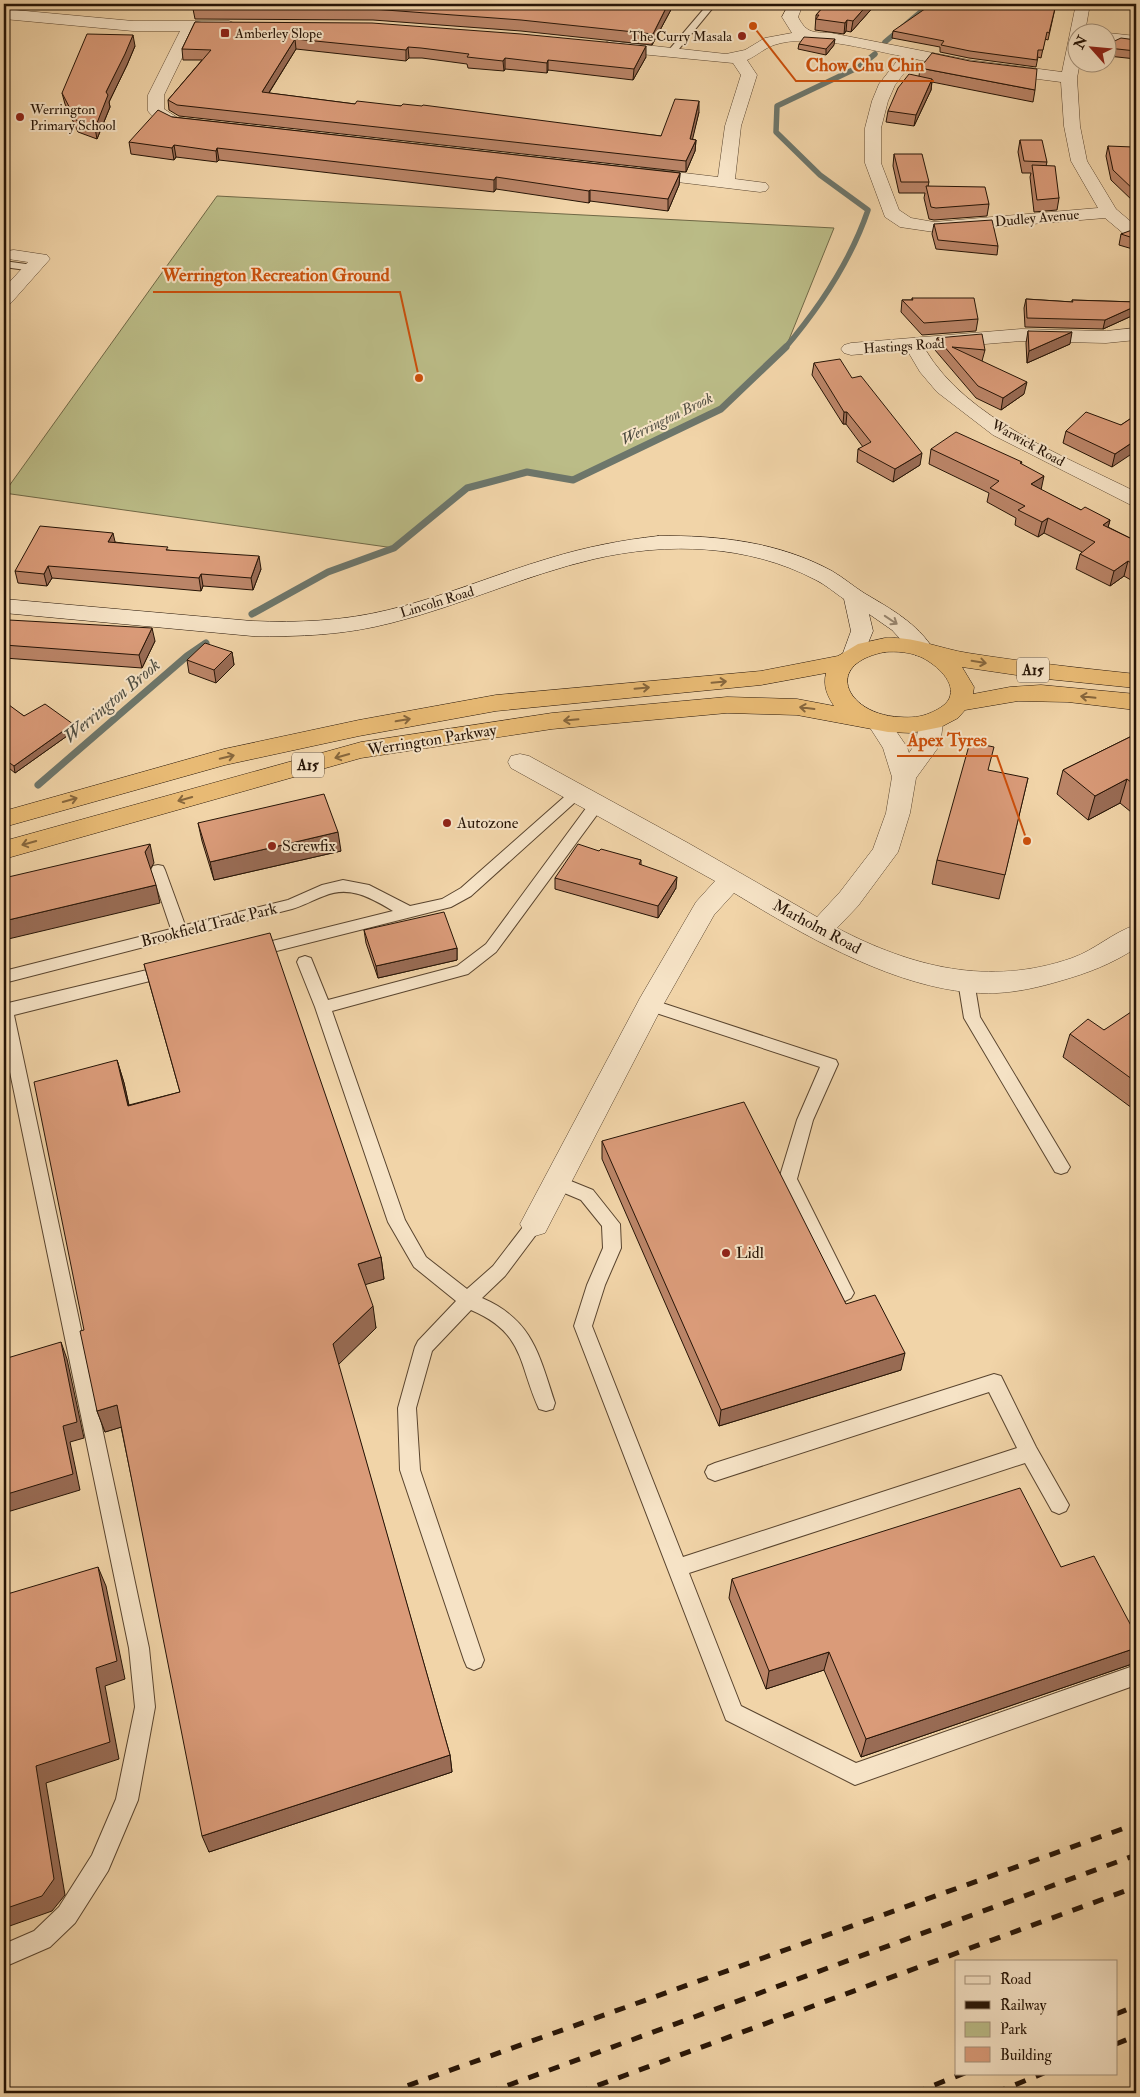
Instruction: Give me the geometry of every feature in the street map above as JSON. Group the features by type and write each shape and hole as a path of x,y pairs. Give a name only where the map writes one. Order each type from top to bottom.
{"highway":[{"name":"A15","path":"927,651 948,663 958,674 962,684 962,695 958,704 943,718 931,723 902,727 876,722 858,715 846,706 838,695 835,683 836,672 849,658 869,648 887,645 905,646 978,662 1056,673 1136,681"},
{"name":"Werrington Parkway","path":"4,819 224,757 349,730 496,703 761,678 849,658"},
{"name":"A15","path":"958,704 1026,693 1136,702"},
{"name":"Werrington Parkway","path":"4,850 361,750 552,721 727,705 769,705 818,710 876,722"}],"street":[{"path":"796,4 790,17 793,24 806,36"},
{"path":"1080,22 1083,4"},
{"path":"9,10 105,24 246,27"},
{"path":"782,38 793,24"},
{"path":"190,27 156,95 156,111 174,122 212,126"},
{"path":"594,45 726,59 738,58 750,53 763,44 782,38 806,36 831,38 969,65 1069,78"},
{"path":"1118,39 1136,41"},
{"name":"Dudley Avenue","path":"911,54 887,84 880,101 873,128 873,163 891,213 906,223 934,227 1109,212"},
{"path":"726,182 733,126 749,75 738,58"},
{"path":"1070,72 1072,126 1079,161 1109,212 1136,235"},
{"path":"627,171 760,187"},
{"path":"4,299 41,258 9,259"},
{"name":"Hastings Road","path":"851,350 914,346 1021,335 1106,337 1136,334"},
{"name":"Warwick Road","path":"914,346 927,368 944,388 1000,431 1133,494"},
{"name":"Lincoln Road","path":"4,606 224,627 272,629 331,627 362,623 414,610 561,561 594,552 635,544 697,542 756,550 790,561 823,575 897,622 927,651"},
{"path":"849,658 862,631 854,596"},
{"path":"819,931 849,899 885,852 898,813 904,778 895,747 876,722"},
{"path":"904,778 928,745 931,723"},
{"name":"Marholm Road","path":"520,762 731,879 819,931 858,950 934,976 985,983 1041,977 1094,960 1136,935"},
{"path":"535,1224 650,1005 705,908 731,879"}],"lane":[{"path":"671,53 712,4"},
{"path":"235,955 446,903 466,892 587,798"},
{"path":"323,1007 462,970 491,948 587,798"},
{"path":"158,870 180,932"},
{"name":"Brookfield Trade Park","path":"4,977 292,904 334,887 357,887 373,893 410,913"},
{"path":"305,962 323,1007 397,1222 420,1262 468,1300 500,1316 518,1333 526,1348 546,1403"},
{"path":"4,1956 42,1939 67,1915 100,1863 127,1800 145,1707 140,1648 4,1011 186,967"},
{"path":"966,980 972,1018 1061,1167"},
{"path":"650,1005 830,1064 805,1120 788,1179 845,1293"},
{"path":"556,1182 587,1195 611,1224 612,1248 596,1285 583,1326 733,1713 855,1774 1136,1675"},
{"path":"474,1660 410,1470 407,1408 424,1347 468,1300 499,1271 535,1224"},
{"path":"715,1472 994,1382 1029,1453 1059,1505"},
{"path":"677,1568 1029,1453"}],"green space":[{"path":"217,196 834,228 786,347 721,409 573,480 527,472 467,488 394,548 4,493"}],"building":[{"path":"196,4 668,4 653,34 521,20 372,9 193,9"},
{"path":"826,4 868,4 853,21 847,20 845,23 816,19 819,15 816,15"},
{"path":"932,4 1056,4 1049,33 1047,32 1043,50 1038,50 1037,60 970,51 941,45 944,41 893,31"},
{"path":"195,22 372,23 521,34 646,46 634,69 548,60 547,63 505,58 503,61 467,57 469,54 421,48 408,47 406,50 295,39 262,92 355,104 357,101 401,106 403,104 423,105 661,136 675,99 699,101 690,139 696,140 686,161 177,105 168,100 211,50 182,49"},
{"path":"87,34 133,35 106,92 108,95 95,128 76,120 62,93"},
{"path":"804,37 835,39 826,49 799,44"},
{"path":"1118,39 1136,40 1136,51 1118,49"},
{"path":"932,53 970,61 1037,69 1035,90 920,68"},
{"path":"909,74 932,79 916,115 888,111 898,88"},
{"path":"158,110 172,117 680,173 668,199 589,191 496,177 494,180 217,148 216,151 174,145 172,148 129,142"},
{"path":"1020,140 1042,140 1047,162 1024,161"},
{"path":"1108,146 1133,147 1136,158 1136,192 1113,170"},
{"path":"894,154 922,154 929,182 901,182"},
{"path":"1032,165 1055,166 1059,198 1037,200"},
{"path":"926,186 985,187 989,204 931,207"},
{"path":"992,220 998,246 938,240 934,224"},
{"path":"1132,230 1136,231 1136,239 1121,234"},
{"path":"912,298 974,298 978,319 924,323 902,300 913,300"},
{"path":"1026,299 1073,302 1072,300 1136,302 1136,306 1105,320 1027,318"},
{"path":"1028,331 1072,332 1029,351"},
{"path":"982,334 985,350 952,347 1027,382 1003,398 978,386 937,338"},
{"path":"840,359 852,378 861,376 922,453 895,469 858,449 871,442 847,412 844,412 814,363"},
{"path":"1086,412 1121,425 1136,415 1136,440 1115,454 1066,431"},
{"path":"956,432 1022,462 1020,463 1044,476 1031,484 1081,510 1085,507 1110,520 1103,525 1136,541 1136,566 1128,561 1114,571 1080,554 1095,542 1048,518 1042,522 1018,510 1025,506 990,488 999,481 931,449"},
{"path":"40,526 113,533 108,542 168,547 166,550 259,556 251,578 201,574 199,578 48,566 44,574 15,571"},
{"path":"9,620 152,628 139,655 4,645 4,628"},
{"path":"205,643 232,652 214,670 187,660"},
{"path":"5,702 24,716 45,704 73,724 14,766 4,759"},
{"path":"1136,734 1136,786 1127,779 1095,796 1063,770"},
{"path":"970,742 994,747 988,770 1028,778 1005,875 937,860"},
{"path":"324,794 338,832 210,862 198,823"},
{"path":"150,844 145,852 156,885 4,921 4,878"},
{"path":"578,844 599,851 601,849 641,860 639,864 677,877 658,906 555,878"},
{"path":"444,912 457,948 376,966 364,930"},
{"path":"270,933 381,1257 358,1264 373,1306 333,1344 450,1755 202,1836 117,1405 97,1411 80,1331 84,1330 34,1082 117,1060 128,1106 180,1092 144,964"},
{"path":"1131,1012 1136,1015 1136,1082 1070,1034 1088,1019 1104,1030"},
{"name":"Lidl","path":"744,1102 846,1304 875,1295 905,1353 721,1410 602,1141"},
{"path":"61,1342 77,1422 63,1426 73,1474 4,1495 4,1359"},
{"path":"1020,1488 1061,1567 1094,1556 1136,1635 1136,1648 866,1739 829,1652 769,1671 732,1579"},
{"path":"98,1567 117,1661 96,1668 110,1742 36,1766 54,1879 42,1896 4,1909 4,1595"}],"waterway":[{"name":"Werrington Brook","path":"885,42 930,4"},
{"name":"Werrington Brook","path":"785,348 810,317 833,283 853,247 868,210 820,175 776,132 777,106 859,67 875,54"},
{"name":"Werrington Brook","path":"252,614 328,572 394,548 467,488 527,472 573,480 721,409 785,348"},
{"name":"Werrington Brook","path":"38,785 187,656 206,643"}],"railway":[{"path":"387,2093 1136,1824"},
{"path":"487,2093 1136,1855"},
{"path":"577,2093 1136,1887"},
{"path":"1118,2013 1136,2006"},
{"path":"1118,2043 1136,2036"},
{"path":"914,2093 962,2074"},
{"path":"995,2093 1042,2074"}],"place":[{"name":"Chow Chu Chin","path":"753,26"},
{"name":"Amberley Slope","path":"225,33"},
{"name":"The Curry Masala","path":"742,36"},
{"name":"Werrington Primary School","path":"20,117"},
{"name":"Werrington Recreation Ground","path":"419,378"},
{"name":"Autozone","path":"447,823"},
{"name":"Apex Tyres","path":"1027,841"},
{"name":"Screwfix","path":"272,846"},
{"name":"Lidl","path":"726,1253"}]}
